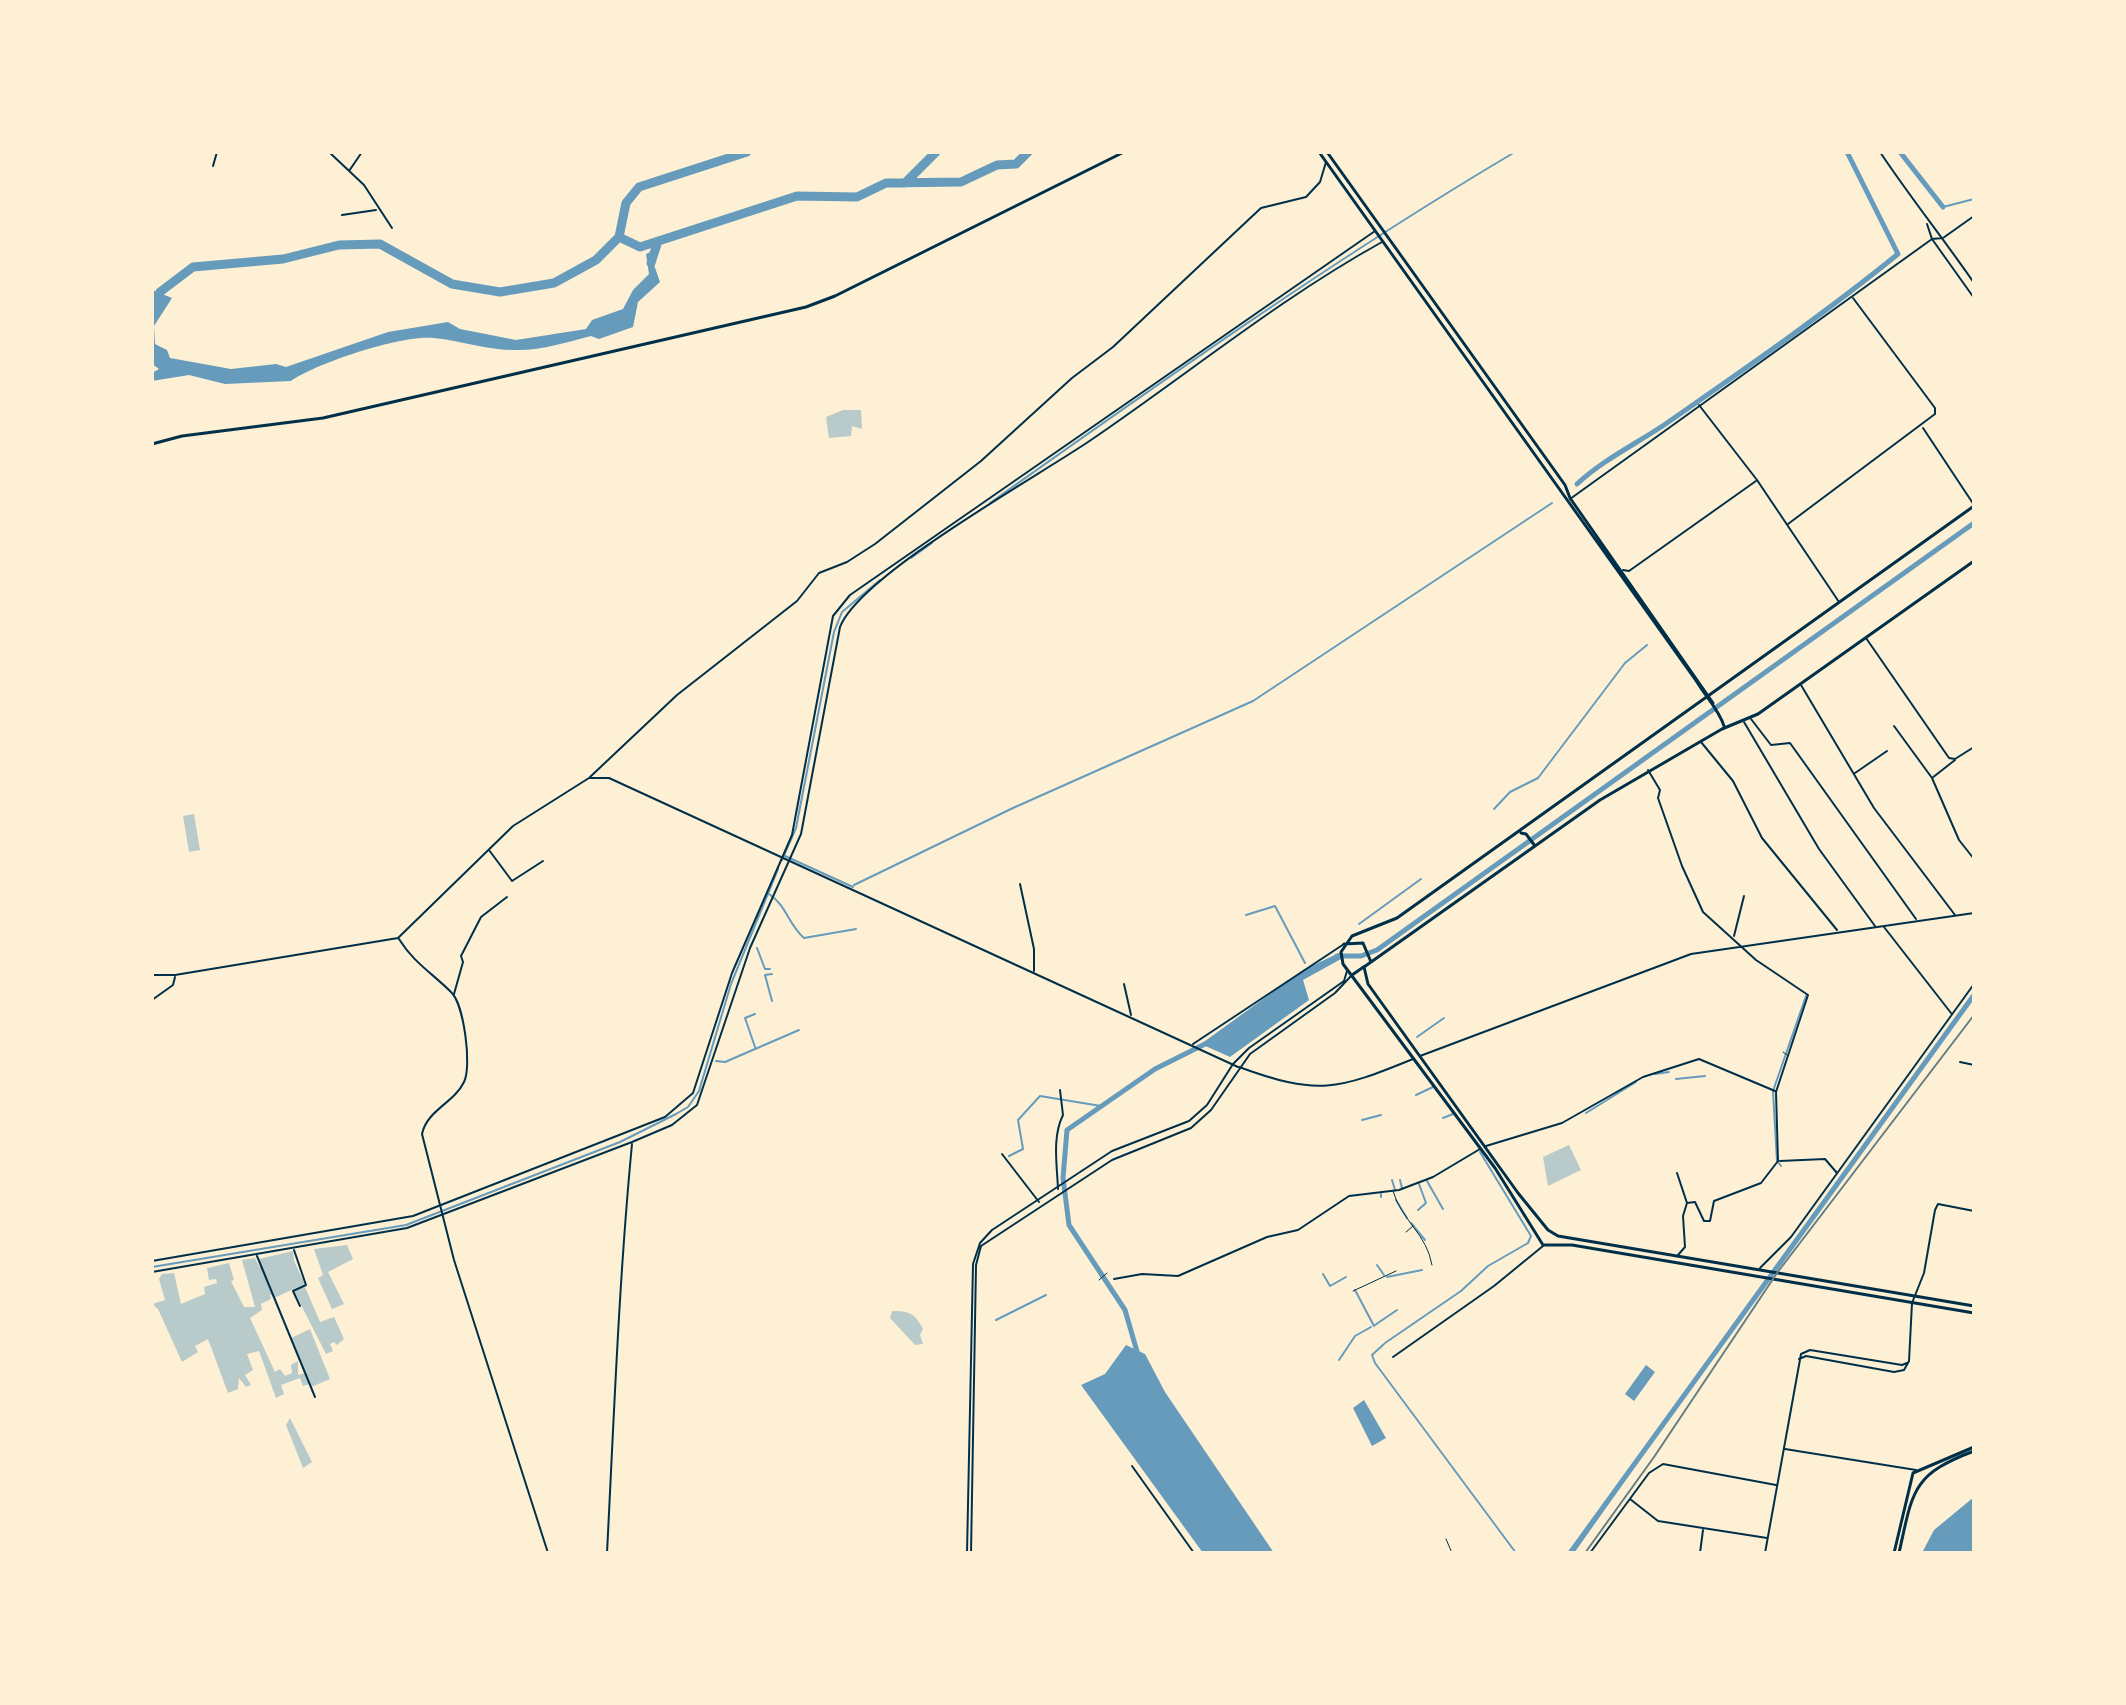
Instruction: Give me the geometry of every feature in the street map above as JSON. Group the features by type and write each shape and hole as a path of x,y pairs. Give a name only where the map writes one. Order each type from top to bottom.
{"main road":[{"path":"152,444 182,436 323,418 794,310 835,296 1124,152"},
{"path":"1319,152 1697,682 1705,699 1712,701"},
{"path":"1327,152 1565,485 1570,498 1708,694 1725,725 1722,729"},
{"path":"1479,376 1484,372"},
{"path":"1417,1057 1342,962 1343,945 1357,933 1397,918 1519,833 1974,505"},
{"path":"1352,975 1530,848 1648,770 1728,726 1750,719 1974,561"},
{"path":"1719,713 1728,726"},
{"path":"1519,833 1526,834 1535,846 1530,848"},
{"path":"1343,945 1359,942 1368,949 1371,963 1364,967"},
{"path":"1364,967 1368,984 1482,1148 1543,1245 1551,1247 1557,1243 1974,1313"},
{"path":"1482,1148 1548,1230 1558,1236 1974,1306"},
{"path":"1540,1239 1548,1230"},
{"path":"1557,1243 1558,1236"},
{"path":"1897,1553 1912,1477 1918,1470 1974,1449"},
{"path":"1897,1553 1919,1481 1974,1449"},
{"path":"1918,1470 1924,1477"},
{"path":"1912,1477 1919,1481"}],"street":[{"path":"213,166 217,152"},
{"path":"329,152 364,185 377,210 392,228"},
{"path":"348,172 362,152"},
{"path":"1880,152 1927,222 1943,238 1974,283"},
{"path":"152,975 175,975 398,938 488,849 540,806 589,778 677,695 797,601 819,573 847,562 886,537 981,461 1072,378 1113,347 1261,208 1306,197 1320,182 1326,162"},
{"path":"342,215 377,210"},
{"path":"1571,504 1570,498 1699,405 1932,239 1943,238 1974,216"},
{"path":"1927,222 1932,239 1974,298"},
{"path":"152,1261 413,1216 665,1117 682,1106 698,1078 732,973 792,835 833,616 850,595 1375,230"},
{"path":"152,1272 407,1228 632,1142 683,1117 697,1105 708,1081 750,948 790,859 806,813 840,627 857,599 1017,486 1092,440 1272,312 1383,241"},
{"path":"1788,524 1933,418 1935,408 1852,297"},
{"path":"1699,405 1757,480 1840,603"},
{"path":"1923,427 1974,505"},
{"path":"1621,570 1629,571 1757,480"},
{"path":"1866,638 1949,758 1955,759"},
{"path":"1801,684 1874,808 1955,916"},
{"path":"1750,719 1771,745 1790,743 1917,921"},
{"path":"1744,722 1819,849 1875,927"},
{"path":"1894,726 1932,778 1959,840 1974,859"},
{"path":"1699,742 1733,781 1762,838 1838,931"},
{"path":"1932,778 1974,747"},
{"path":"1853,774 1887,751"},
{"path":"1648,770 1660,790 1658,798 1682,866 1703,912 1740,946 1808,995 1785,1054 1776,1091 1777,1162 1768,1178 1714,1201 1709,1222 1704,1221 1695,1202 1687,1203"},
{"path":"589,778 609,778 627,785 1238,1067 1288,1085 1322,1088 1348,1084 1691,954 1974,913"},
{"path":"488,849 512,881 543,861"},
{"path":"1020,884 1034,949 1034,971"},
{"path":"1734,938 1744,896"},
{"path":"507,897 481,917 461,956 463,962 454,994 469,1060 466,1078 424,1124 422,1134 441,1215 548,1553"},
{"path":"1884,925 1893,942 1952,1014"},
{"path":"398,938 411,959 454,994"},
{"path":"1193,1044 1343,945"},
{"path":"969,1553 973,1264 980,1243 992,1230 1059,1189 1112,1151 1189,1121 1214,1097 1233,1064 1249,1048 1344,981 1348,972 1342,962"},
{"path":"152,1000 173,985 175,975"},
{"path":"969,1553 976,1265 981,1246 1112,1160 1191,1128 1218,1100 1238,1067 1250,1054 1335,993 1352,975"},
{"path":"1124,984 1131,1015"},
{"path":"1760,1269 1791,1237 1974,984"},
{"path":"1797,1014 1800,1020"},
{"path":"1114,1279 1142,1274 1178,1276 1267,1237 1298,1230 1349,1196 1393,1191 1433,1177 1482,1148 1588,1111 1643,1077 1699,1059 1776,1091"},
{"path":"1960,1062 1974,1065"},
{"path":"698,1078 708,1081"},
{"path":"1059,1189 1056,1148 1058,1123 1063,1115 1060,1091"},
{"path":"607,1553 624,1272 624,1223 632,1142"},
{"path":"1002,1154 1039,1202"},
{"path":"1777,1162 1825,1159 1837,1173"},
{"path":"1677,1173 1687,1203 1685,1247 1677,1255"},
{"path":"1393,1191 1398,1207 1426,1242 1432,1265"},
{"path":"1799,1358 1806,1356 1894,1372 1904,1370 1909,1361 1913,1295 1924,1273 1935,1210 1941,1205 1974,1211"},
{"path":"1406,1232 1414,1225"},
{"path":"1393,1357 1494,1286 1543,1245"},
{"path":"294,1248 306,1285 293,1291 300,1306"},
{"path":"256,1255 315,1397"},
{"path":"1353,1291 1396,1271"},
{"path":"1099,1280 1107,1273"},
{"path":"1765,1553 1799,1358 1810,1350 1902,1365 1909,1361"},
{"path":"1783,1449 1900,1470 1918,1470"},
{"path":"1590,1553 1649,1473 1663,1464 1777,1486"},
{"path":"1132,1466 1194,1553"},
{"path":"1900,1470 1912,1477"},
{"path":"1630,1499 1658,1521 1768,1539"},
{"path":"1700,1553 1703,1528"},
{"path":"1446,1539 1452,1553"}],"shaded area":[{"path":"843,410 861,410 862,429 852,426 851,436 829,438 826,417"},
{"path":"194,814 200,850 189,852 183,816"},
{"path":"1569,1145 1581,1170 1548,1186 1543,1157"},
{"path":"347,1245 353,1259 328,1272 344,1304 332,1309 318,1278 323,1275 314,1249"},
{"path":"293,1251 294,1261 305,1284 274,1298 270,1294 271,1299 261,1304 262,1310 250,1318 275,1372 280,1369 285,1376 292,1373 291,1365 298,1361 298,1375 305,1373 291,1338 310,1329 330,1379 311,1387 309,1384 303,1386 300,1378 281,1385 284,1394 276,1398 259,1351 247,1354 253,1370 245,1375 251,1385 246,1387 239,1378 238,1389 228,1393 208,1339 195,1346 198,1352 182,1362 158,1309 152,1304 165,1300 159,1279 162,1274 174,1273 181,1304 205,1294 204,1287 217,1283 216,1279 209,1280 207,1268 229,1263 234,1280 231,1281 244,1307 255,1307 242,1260 255,1258 260,1268 259,1259"},
{"path":"305,1287 320,1322 334,1317 344,1339 337,1345 334,1342 330,1344 333,1351 326,1354 294,1291"},
{"path":"892,1311 907,1312 917,1319 923,1329 920,1335 923,1344 915,1345 890,1318"},
{"path":"290,1418 312,1462 303,1468 286,1425"}],"water":[{"path":"661,247 653,262 660,282 638,302 633,327 599,339 591,336 519,350 420,338 359,352 291,381 225,384 189,375 152,381 152,373 159,369 152,364 152,290 172,298 154,326 155,344 167,350 170,358 231,369 276,364 286,367 388,332 448,322 460,329 516,340 586,329 592,320 623,309 633,290 649,274 646,254"},
{"path":"1341,952 1341,959 1303,980 1309,1000 1230,1057 1201,1044 1303,970"},
{"path":"1126,1345 1145,1354 1165,1392 1274,1553 1203,1553 1081,1385 1105,1374"},
{"path":"1646,1365 1655,1372 1634,1401 1625,1394"},
{"path":"1364,1400 1386,1438 1372,1446 1353,1408"},
{"path":"1974,1497 1974,1553 1922,1553 1934,1530"}],"waterway":[{"path":"152,319 160,292 193,267 283,259 339,245 380,244 452,284 500,292 554,283 596,260 619,237 626,203 639,187 747,152"},
{"path":"905,183 936,152"},
{"path":"619,237 640,247 797,196 857,197 886,183 961,182 997,165 1016,164 1028,152"},
{"path":"990,503 1315,278 1515,152"},
{"path":"1577,484 1782,342 1898,254 1847,152"},
{"path":"1900,152 1943,207"},
{"path":"1943,207 1974,199"},
{"path":"651,263 657,244"},
{"path":"854,885 1013,808 1253,701 1552,503"},
{"path":"1337,956 1361,956 1377,950 1974,523"},
{"path":"911,558 932,543"},
{"path":"782,860 796,828 834,632 842,612 880,580"},
{"path":"1494,809 1510,792 1538,778 1625,663 1647,645"},
{"path":"785,856 853,887"},
{"path":"152,1267 406,1225 620,1142 688,1107 699,1091 731,984 778,869"},
{"path":"1359,924 1421,879"},
{"path":"769,894 804,938 856,929"},
{"path":"1246,915 1275,906 1305,963"},
{"path":"757,948 765,969 770,969"},
{"path":"772,974 765,975 772,1001"},
{"path":"1570,1553 1974,995"},
{"path":"1781,1166 1777,1161 1773,1091 1806,996"},
{"path":"755,1014 745,1018 755,1047"},
{"path":"1417,1037 1444,1018"},
{"path":"716,1061 725,1062 799,1030"},
{"path":"1138,1355 1125,1310 1069,1225 1063,1178 1067,1130 1155,1069 1207,1043"},
{"path":"1655,1074 1669,1072"},
{"path":"1676,1079 1705,1076"},
{"path":"1586,1113 1636,1082"},
{"path":"1416,1095 1433,1087"},
{"path":"1009,1156 1023,1149 1018,1120 1040,1096 1101,1106"},
{"path":"1443,1118 1453,1114"},
{"path":"1362,1120 1381,1115"},
{"path":"1385,1343 1461,1291 1488,1266 1528,1243 1531,1236 1480,1152"},
{"path":"1392,1180 1395,1190"},
{"path":"1400,1180 1402,1188"},
{"path":"1427,1181 1443,1209"},
{"path":"1418,1210 1426,1203 1419,1184"},
{"path":"1396,1200 1407,1218"},
{"path":"1411,1223 1425,1240"},
{"path":"1377,1265 1384,1275"},
{"path":"1387,1277 1422,1270"},
{"path":"1323,1274 1330,1286 1346,1277"},
{"path":"1355,1290 1374,1326"},
{"path":"996,1320 1046,1295"},
{"path":"1375,1325 1397,1310"},
{"path":"1339,1360 1355,1336 1371,1327"},
{"path":"1384,1344 1372,1355 1375,1363 1516,1553"},
{"path":"1573,1553 1647,1448"}],"railway":[{"path":"1585,1553 1654,1457 1777,1273 1974,1015"}]}
